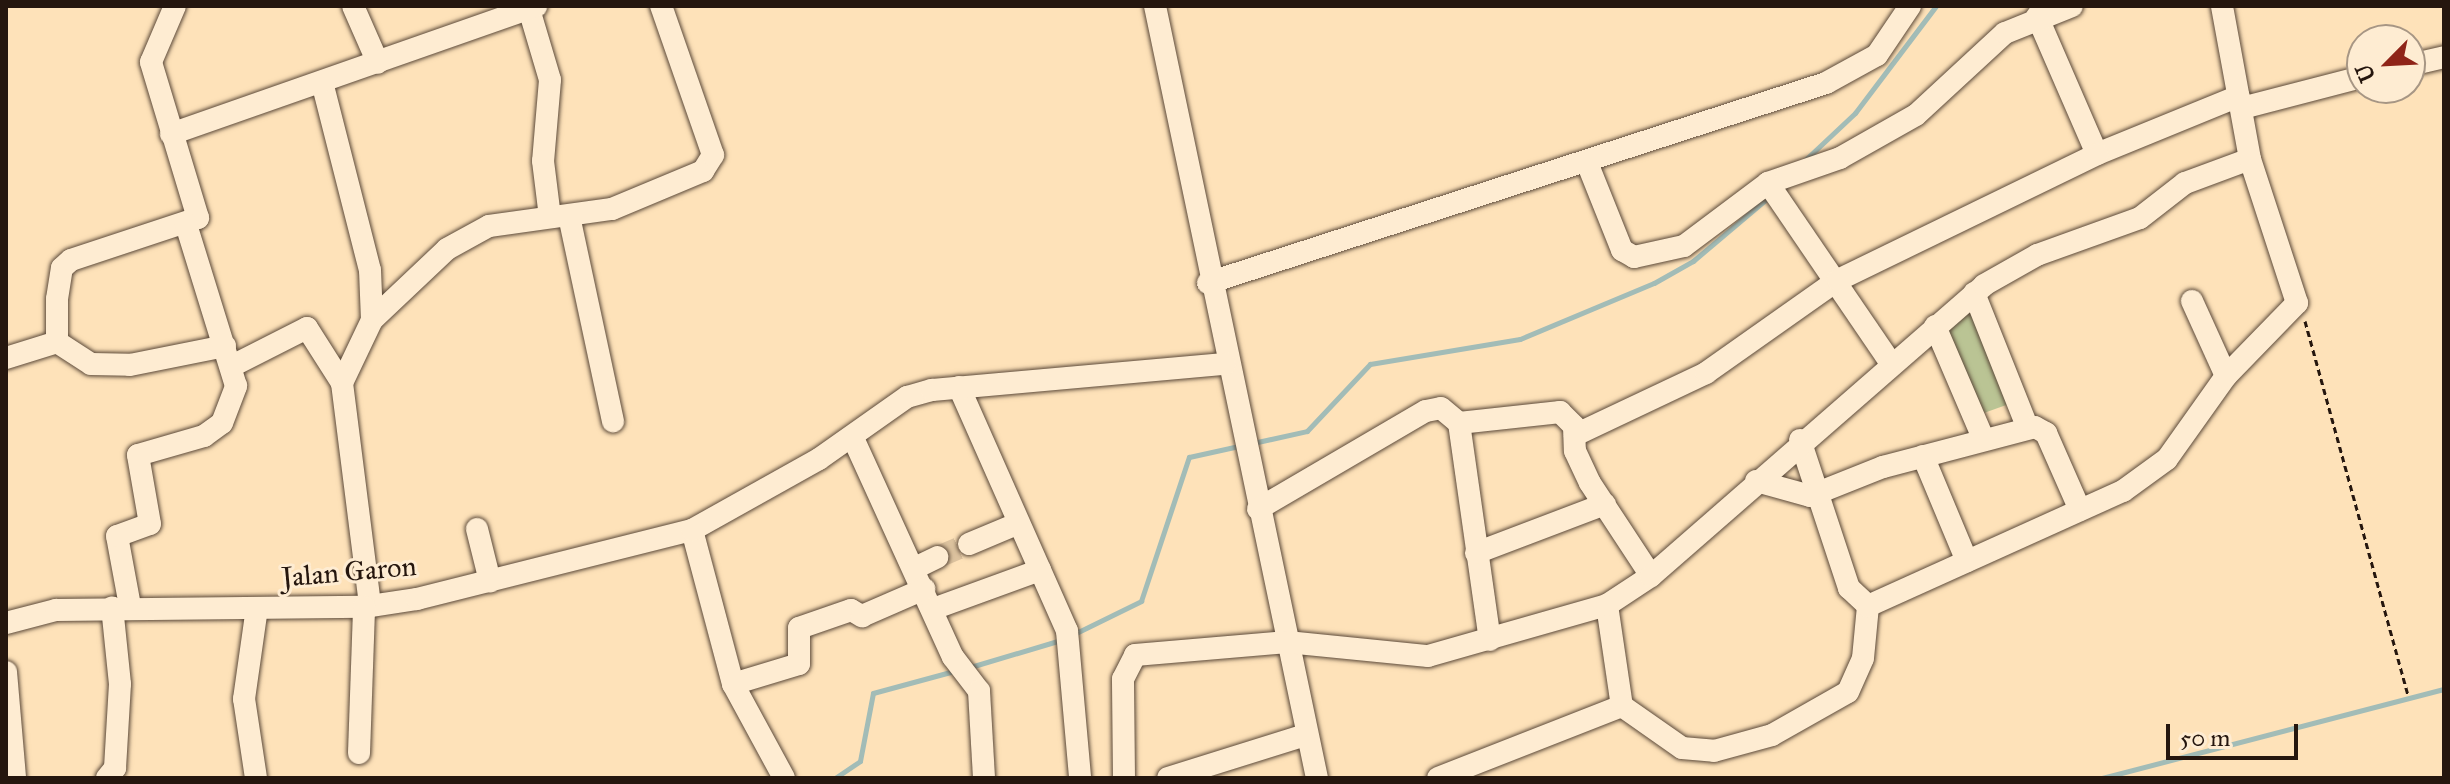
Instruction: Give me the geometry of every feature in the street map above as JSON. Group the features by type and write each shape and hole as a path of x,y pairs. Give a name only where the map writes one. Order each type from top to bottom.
{"street":[{"path":"57,342 62,268 186,224 198,213 151,62 175,6"},
{"path":"353,6 378,63"},
{"path":"342,383 372,320 447,249 489,226 559,216 664,188 703,171 713,155 661,6"},
{"path":"1155,6 1208,283 1245,439 1305,735 1317,778"},
{"path":"1208,283 1588,165 1850,73 1896,34 1910,6"},
{"path":"1588,165 1615,239 1634,257 1709,232 1768,183 1840,158 1916,115 2005,33 2037,16 2072,6"},
{"path":"1868,606 2080,510 2167,459 2226,376 2297,303 2250,159 2222,6"},
{"path":"171,134 533,8 550,80 543,161 613,421"},
{"path":"2037,16 2097,154"},
{"path":"1575,435 1706,373 1838,280 2097,154 2240,102 2346,80"},
{"path":"322,82 370,270 372,320"},
{"path":"1124,778 1123,679 1135,655 1287,642 1417,657 1490,640 1607,605 1651,576 1800,440 1974,293 2031,258 2140,218 2185,183 2250,159"},
{"path":"1768,183 1838,280 1891,363"},
{"path":"107,778 115,768 120,684 121,606 117,536 150,524 138,455 204,436 222,423 236,386 186,224"},
{"path":"1974,293 2027,426"},
{"path":"2192,301 2226,376"},
{"path":"1935,326 1983,438"},
{"path":"6,358 57,342 104,365 228,356 307,328 342,383 367,606 359,753"},
{"name":"Jalan Garon","path":"6,623 121,606 367,606 490,581 692,530 853,438 907,397 959,387 1225,364"},
{"path":"959,387 1069,639 1080,778"},
{"path":"1258,509 1341,466 1414,416 1441,408 1459,423 1490,640"},
{"path":"1459,423 1560,412 1575,435 1580,465 1651,576"},
{"path":"1756,481 1797,495 1821,492 1923,456 2027,426 2046,433 2080,510"},
{"path":"853,438 959,668 979,691 984,778"},
{"path":"1800,440 1821,492 1849,588 1868,606"},
{"path":"1923,456 1967,561"},
{"path":"1476,553 1605,504"},
{"path":"969,544 1019,523"},
{"path":"477,529 490,581"},
{"path":"692,530 733,684 784,778"},
{"path":"915,568 938,557"},
{"path":"733,684 799,664 799,628 851,610 862,616 1040,570"},
{"path":"1607,605 1622,706 1682,748 1714,751 1772,735 1848,692 1863,658 1868,606"},
{"path":"256,778 244,699 257,608"},
{"path":"6,672 15,778"},
{"path":"1438,778 1622,706"},
{"path":"1168,778 1305,735"}],"path":[{"path":"2297,303 2324,370 2408,695"}],"green space":[{"path":"1978,292 2009,404 1970,418 1927,335"}],"waterway":[{"path":"1805,160 1855,113 1936,6"},
{"path":"1253,443 1307,431 1370,364 1520,339 1654,283 1693,261 1770,196"},
{"path":"1074,634 1141,601 1189,457 1239,446"},
{"path":"967,668 1061,640"},
{"path":"835,778 860,761 873,693 954,671"},
{"path":"2102,778 2444,689"}],"tunnel":[{"path":"938,557 969,544"}]}
